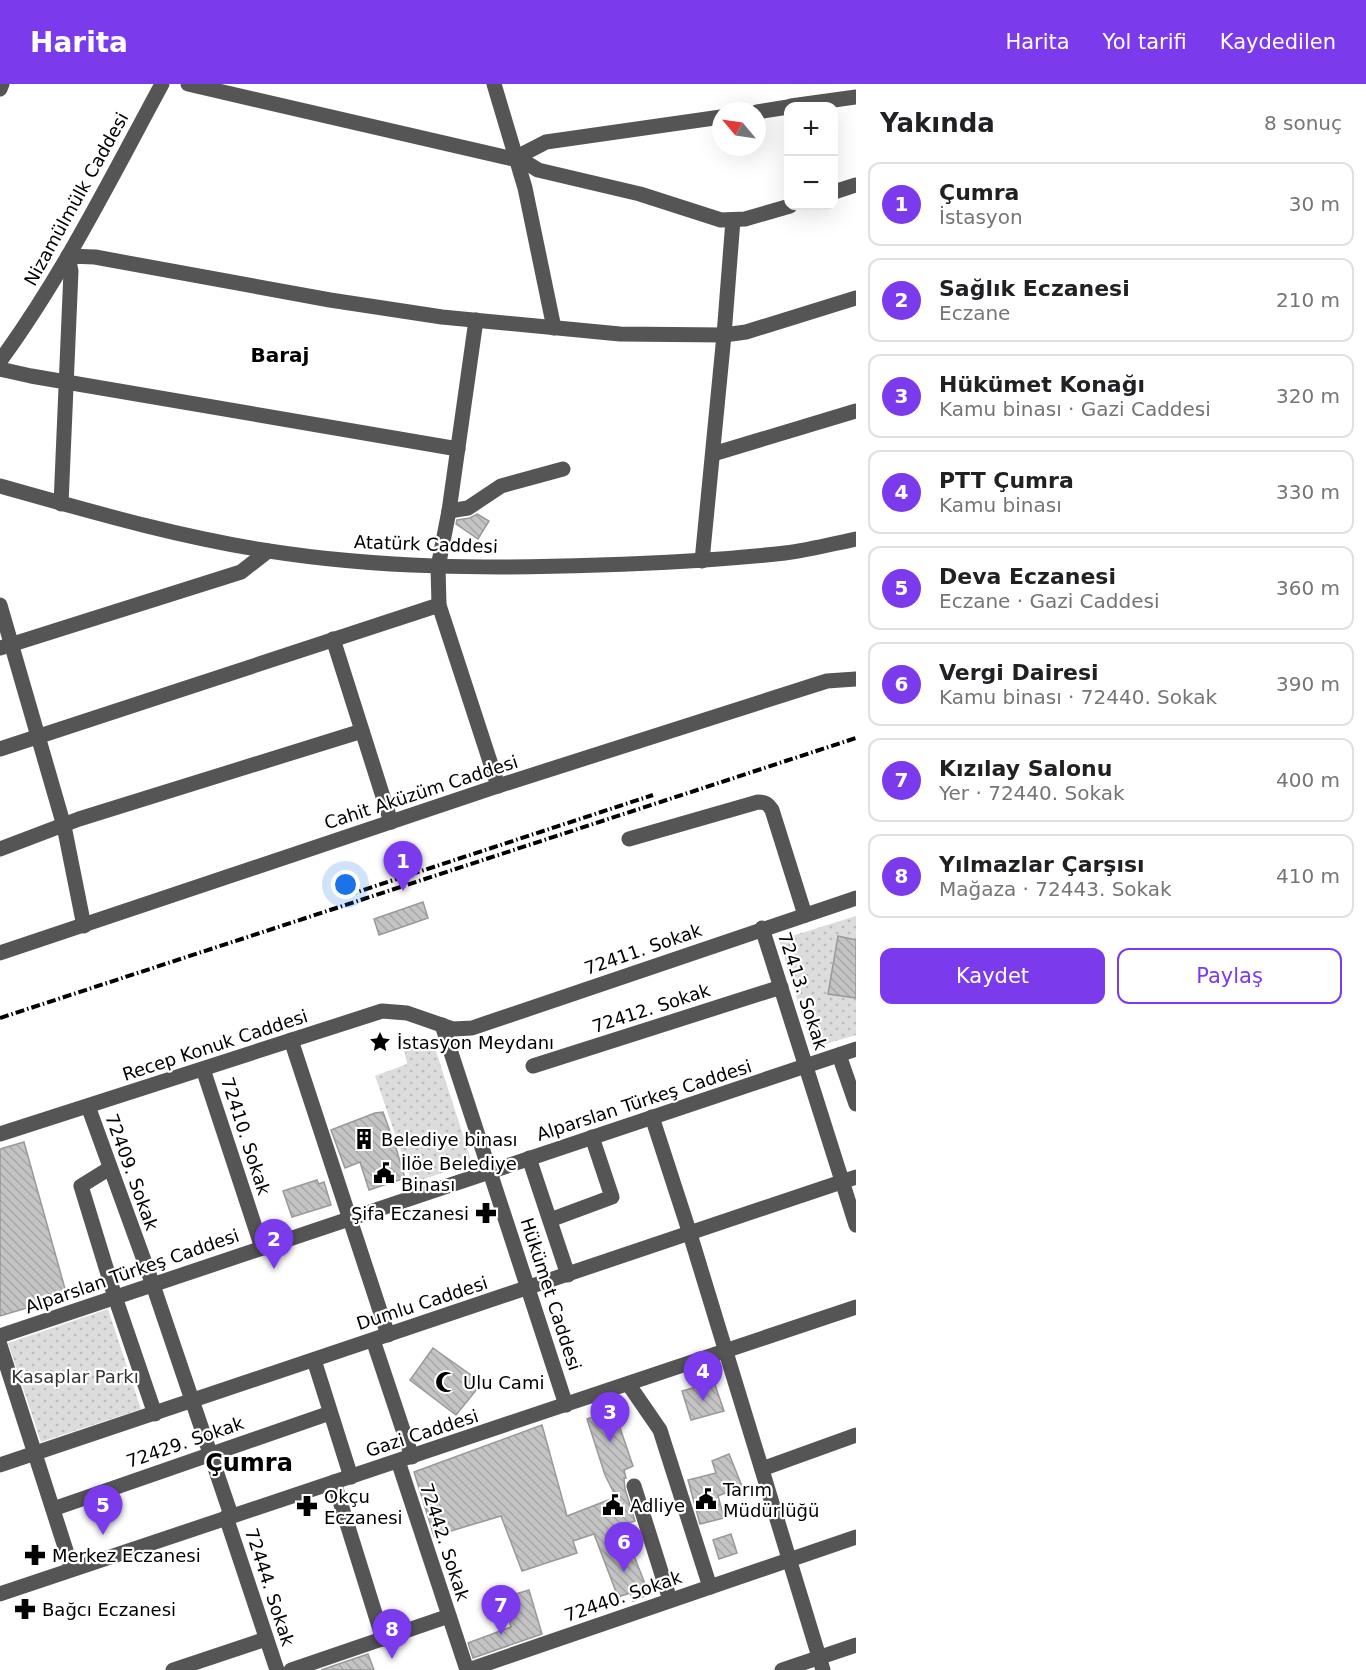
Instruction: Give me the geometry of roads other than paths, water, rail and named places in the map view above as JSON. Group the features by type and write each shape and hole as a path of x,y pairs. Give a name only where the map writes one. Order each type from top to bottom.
{"street":[{"path":"0,89 2,84"},
{"name":"Nizamülmülk Caddesi","path":"0,361 24,328 68,256 162,84"},
{"path":"190,84 513,159 546,142 712,118"},
{"path":"494,84 517,157 554,328"},
{"path":"823,102 856,97"},
{"path":"766,110 784,108"},
{"path":"517,157 538,170 640,194 721,220 745,219 784,208"},
{"path":"838,191 856,185"},
{"path":"702,561 733,220"},
{"path":"61,504 71,270 68,256 95,257 330,300 476,320 620,334 724,335 746,332 856,298"},
{"path":"476,320 449,511 438,567 439,605 498,786"},
{"path":"0,369 458,449"},
{"path":"713,454 856,411"},
{"path":"449,511 468,508 501,486 563,469"},
{"name":"Atatürk Caddesi","path":"0,486 150,527 268,551 358,562 438,567 702,561 788,552 856,539"},
{"path":"5,646 241,572 268,551"},
{"path":"0,605 5,646 38,736 64,826 84,926"},
{"path":"0,749 439,605"},
{"path":"333,639 391,822"},
{"name":"Cahit Aküzüm Caddesi","path":"0,953 498,786 827,681 856,679"},
{"path":"0,849 79,819 362,731"},
{"path":"629,839 764,802 772,810 805,915"},
{"name":"72411. Sokak","path":"442,1024 453,1029 472,1028 856,898"},
{"name":"72413. Sokak","path":"762,928 806,1066 849,1179 856,1225"},
{"name":"72412. Sokak","path":"533,1066 781,987"},
{"name":"Recep Konuk Caddesi","path":"0,1134 382,1011 407,1012 442,1024"},
{"name":"Hükümet Caddesi","path":"442,1024 566,1405"},
{"name":"72442. Sokak","path":"291,1040 349,1219 381,1337 405,1459 449,1616 467,1670"},
{"name":"Alparslan Türkeş Caddesi","path":"0,1336 856,1049"},
{"path":"840,1055 856,1104"},
{"name":"72410. Sokak","path":"203,1069 262,1248"},
{"name":"72409. Sokak","path":"88,1106 193,1401"},
{"path":"652,1117 821,1664"},
{"path":"550,1220 612,1197 592,1137"},
{"path":"529,1158 568,1275"},
{"path":"110,1168 81,1186 154,1414"},
{"name":"Dumlu Caddesi","path":"0,1466 849,1179"},
{"name":"Gazi Caddesi","path":"0,1594 856,1307"},
{"path":"0,1345 72,1569"},
{"path":"314,1360 351,1477"},
{"path":"629,1385 660,1430 710,1587"},
{"name":"72444. Sokak","path":"193,1401 277,1670"},
{"name":"72429. Sokak","path":"53,1509 330,1413"},
{"path":"762,1469 856,1436"},
{"path":"334,1482 383,1639"},
{"path":"634,1486 670,1600"},
{"name":"72440. Sokak","path":"467,1670 856,1537"},
{"path":"291,1670 449,1616"},
{"path":"173,1670 267,1639"},
{"path":"782,1670 821,1664 856,1645"}],"railway":[{"path":"0,1018 856,738"},
{"path":"348,895 653,795"}],"place":[{"name":"Çumra","path":"403,891"},
{"name":"İstasyon Meydanı","path":"380,1042"},
{"name":"Belediye binası","path":"364,1139"},
{"name":"İlöe Belediye Binası","path":"384,1173"},
{"name":"Şifa Eczanesi","path":"486,1213"},
{"name":"Sağlık Eczanesi","path":"274,1269"},
{"name":"Ulu Cami","path":"446,1382"},
{"name":"PTT Çumra","path":"703,1401"},
{"name":"Hükümet Konağı","path":"610,1442"},
{"name":"Tarım Müdürlüğü","path":"706,1499"},
{"name":"Adliye","path":"613,1505"},
{"name":"Okçu Eczanesi","path":"307,1506"},
{"name":"Deva Eczanesi","path":"103,1535"},
{"name":"Merkez Eczanesi","path":"35,1555"},
{"name":"Vergi Dairesi","path":"624,1572"},
{"name":"Bağcı Eczanesi","path":"25,1609"},
{"name":"Kızılay Salonu","path":"501,1635"},
{"name":"Yılmazlar Çarşısı","path":"392,1659"}],"district":[{"name":"Baraj","path":"280,355"},
{"name":"Çumra","path":"249,1463"}],"park label":[{"name":"Kasaplar Parkı","path":"75,1376"}]}
